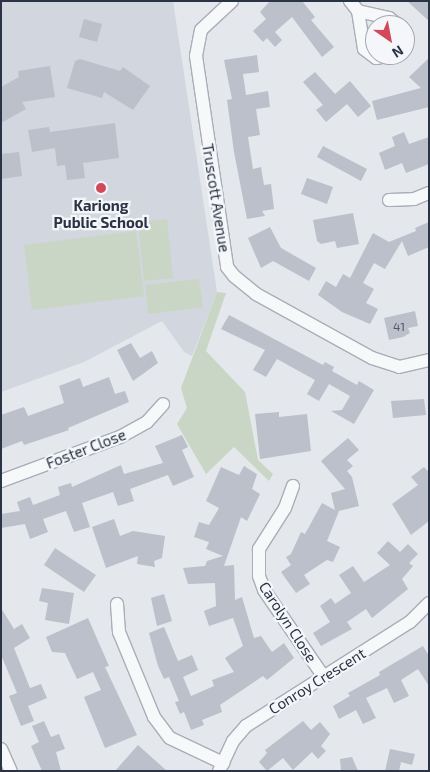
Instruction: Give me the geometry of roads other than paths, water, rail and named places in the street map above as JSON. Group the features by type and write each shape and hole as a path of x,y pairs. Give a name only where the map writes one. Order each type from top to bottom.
{"street":[{"name":"Truscott Avenue","path":"232,1 201,30 196,56 228,267 234,276 256,294 372,358 399,367 429,360"},
{"path":"354,6 380,15"},
{"path":"354,6 365,50"},
{"path":"389,200 414,199 429,193"},
{"name":"Foster Close","path":"1,481 120,437 146,422 163,404"},
{"name":"Carolyn Close","path":"293,486 285,508 259,549 259,576 264,590 323,676"},
{"path":"117,604 119,632 154,717 170,738 221,767"},
{"name":"Conroy Crescent","path":"221,767 233,741 246,726 410,622 429,604"},
{"path":"1,749 11,771"}],"place":[{"name":"Kariong Public School","path":"101,188"}]}
